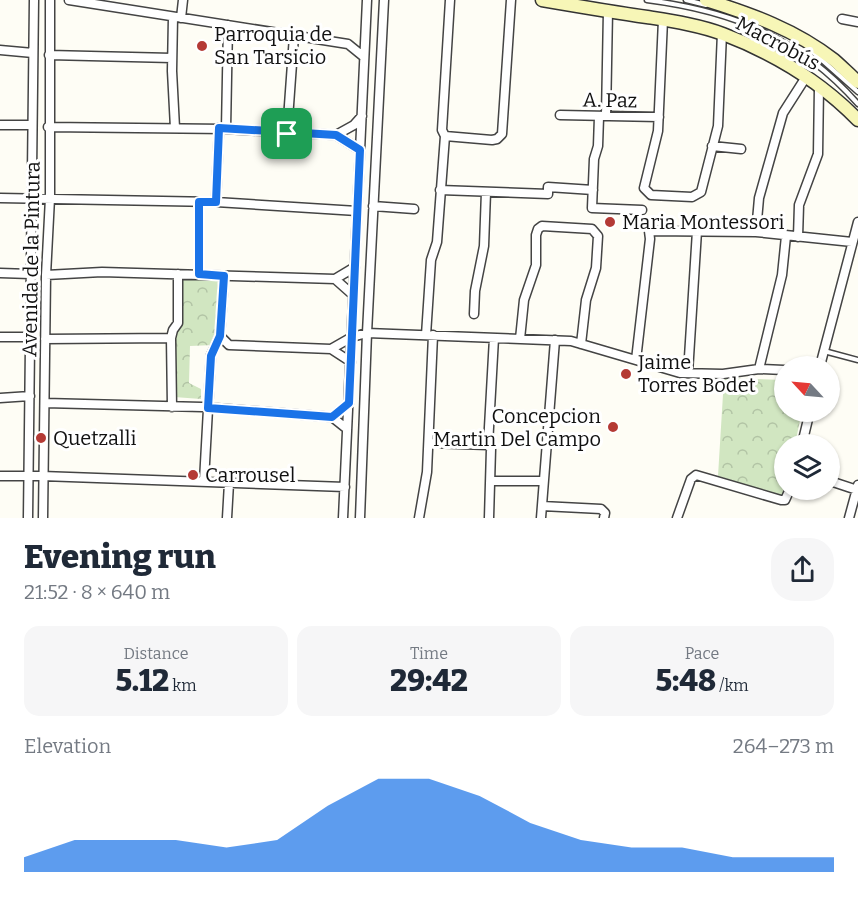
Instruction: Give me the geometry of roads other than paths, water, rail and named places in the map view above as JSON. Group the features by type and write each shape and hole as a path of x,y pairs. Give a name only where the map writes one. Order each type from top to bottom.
{"street":[{"name":"Avenida de la Pintura","path":"28,518 34,0"},
{"name":"Avenida de la Pintura","path":"43,518 46,275 50,198 48,127 50,0"},
{"path":"69,0 348,44 364,57"},
{"path":"175,129 172,58 177,17 183,0"},
{"path":"344,518 367,0"},
{"path":"360,518 384,0"},
{"path":"419,518 428,472 430,443 431,260 437,242 445,136 442,130 450,0"},
{"path":"445,136 492,140 502,134 511,0"},
{"path":"542,0 663,20 722,33 757,49 806,77 858,118"},
{"path":"706,0 764,19 800,38 833,59 858,82"},
{"path":"608,11 602,117 594,159 592,208 642,210"},
{"path":"842,19 858,22"},
{"path":"663,20 658,131 644,188 646,193 651,195 698,195 701,192 718,126 722,33"},
{"path":"216,202 228,25"},
{"path":"348,44 365,34"},
{"path":"287,134 294,36"},
{"path":"0,50 33,53"},
{"path":"49,55 172,58"},
{"path":"756,232 759,198 783,113 806,77"},
{"path":"798,237 799,205 819,154 819,87"},
{"name":"A. Paz","path":"560,115 659,117"},
{"path":"48,127 222,128 287,134 336,135 354,125 362,116"},
{"path":"0,125 32,125"},
{"path":"336,135 360,150"},
{"path":"712,146 741,149"},
{"path":"440,190 548,194 548,188 592,190"},
{"path":"474,314 474,291 484,246 486,192"},
{"path":"0,198 216,202 357,211"},
{"path":"199,202 199,274"},
{"path":"373,206 414,208"},
{"path":"823,356 858,222"},
{"path":"520,339 524,300 536,265 538,229 542,226 592,229 598,236 596,268 586,300 581,344"},
{"path":"636,360 649,231 756,232 852,242"},
{"path":"688,373 698,231"},
{"path":"759,369 782,275 786,236"},
{"path":"46,275 102,272 335,279 355,267"},
{"path":"0,273 30,274"},
{"path":"172,407 171,338 178,323 178,274"},
{"path":"204,481 211,356 222,339 224,276"},
{"path":"335,279 353,295"},
{"path":"331,349 352,337 367,333 571,340 666,370 723,374 759,369 774,370"},
{"path":"0,337 29,337"},
{"path":"45,339 171,338"},
{"path":"489,518 491,449 488,445 494,338"},
{"path":"222,339 230,345 331,349 351,362"},
{"path":"541,518 555,340"},
{"path":"0,398 30,396"},
{"path":"332,417 349,403"},
{"path":"45,404 208,408 332,417 347,429"},
{"path":"430,443 488,445"},
{"path":"677,518 691,479 696,475 774,497"},
{"path":"0,476 345,487"},
{"path":"491,481 543,481"},
{"path":"227,518 229,483"},
{"path":"840,484 857,488 852,517"},
{"path":"542,506 601,509 605,513 604,518"}],"lane":[{"name":"Macrobús","path":"566,0 670,17 718,29 755,45 811,75 858,118"},
{"path":"647,0 718,14 765,32 814,61 858,104"},
{"name":"Macrobús","path":"686,0 731,12 796,41 820,57 858,92"},
{"path":"824,351 858,360"}],"place":[{"name":"Parroquia de San Tarsicio","path":"202,46"},
{"name":"Maria Montessori","path":"610,222"},
{"name":"Jaime Torres Bodet","path":"626,374"},
{"name":"Concepcion Martin Del Campo","path":"613,427"},
{"name":"Quetzalli","path":"41,438"},
{"name":"Carrousel","path":"193,475"}]}
